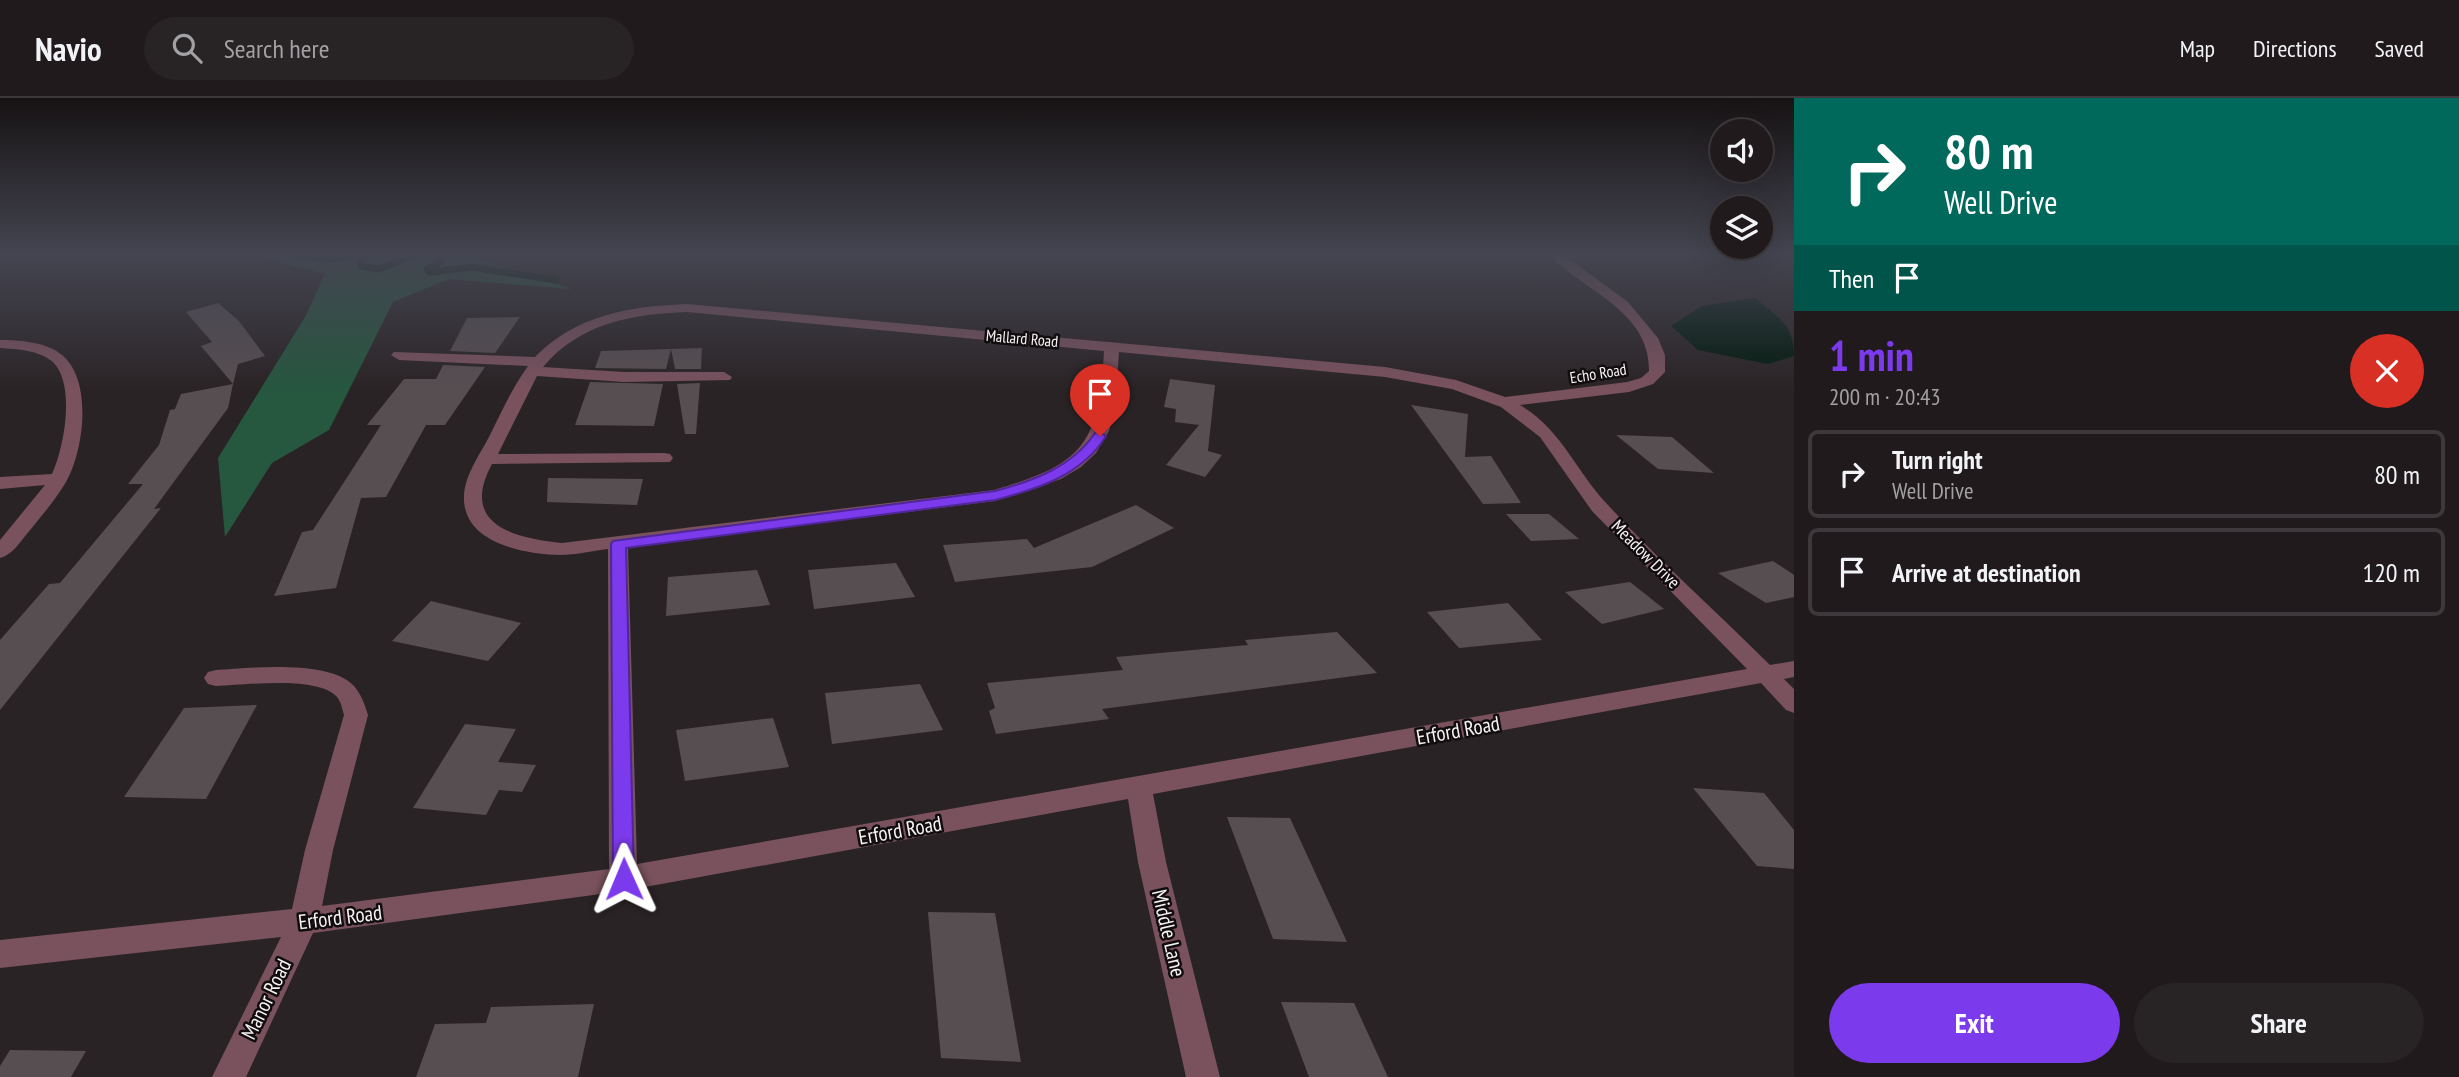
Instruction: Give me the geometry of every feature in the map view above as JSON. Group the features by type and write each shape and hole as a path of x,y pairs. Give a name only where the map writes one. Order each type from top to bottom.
{"street":[{"name":"Echo Road","path":"1503,402 1629,387 1647,381 1657,372 1659,354 1643,328 1615,301"},
{"name":"Mallard Road","path":"1112,347 1111,394 1100,436 1092,448 1076,463 1051,478 995,495 562,550 532,546 493,533 478,521 473,510 473,489 536,366 565,338 583,327 620,315 668,308 1112,347 1385,372 1446,382 1503,402"},
{"path":"0,344 42,351 64,365 73,393 75,424 72,442 59,478 31,517 0,552"},
{"path":"399,355 536,366 624,377 724,377"},
{"name":"Meadow Drive","path":"1503,402 1535,421 1553,439 1597,505 1794,704"},
{"path":"487,459 664,458"},
{"path":"0,483 59,478"},
{"path":"618,544 624,879"},
{"name":"Erford Road","path":"0,954 304,921 624,879 1794,669"},
{"name":"Manor Road","path":"216,678 280,676 316,680 340,687 351,699 355,715 319,850 304,921 229,1077"},
{"name":"Middle Lane","path":"1139,787 1153,862 1203,1077"}],"green space":[{"path":"313,301 396,301 393,302 329,430 272,463 225,537 218,458"}],"shaded area":[{"path":"1758,301 1788,329 1794,356 1768,364 1698,350 1671,326 1702,306"}],"building":[{"path":"218,303 239,321 265,356 238,364 233,384 201,346 212,342 186,312"},
{"path":"520,317 495,353 450,351 467,318"},
{"path":"702,348 701,369 675,369 671,349"},
{"path":"671,349 666,369 595,368 601,351"},
{"path":"443,365 485,367 445,425 426,425 386,497 361,498 336,588 274,596 302,532 313,530 381,425 367,425 404,379 436,379"},
{"path":"1170,379 1215,385 1208,451 1222,455 1205,477 1166,465 1199,425 1175,422 1176,409 1164,407"},
{"path":"590,382 663,384 654,426 575,425"},
{"path":"700,383 696,434 685,434 677,384"},
{"path":"233,384 228,408 154,509 161,508 0,710 0,640 49,584 60,583 143,484 128,484 159,445 170,410 175,409 181,394"},
{"path":"1411,405 1468,414 1465,457 1491,456 1521,503 1483,504"},
{"path":"1616,435 1672,437 1714,473 1658,469"},
{"path":"548,478 643,479 637,505 547,502"},
{"path":"1136,505 1174,528 1092,567 955,582 943,545 1027,539 1034,548"},
{"path":"1506,514 1549,514 1579,539 1531,541"},
{"path":"1773,561 1794,575 1794,597 1766,603 1718,573"},
{"path":"896,563 915,597 814,609 808,570"},
{"path":"757,570 770,605 666,616 668,577"},
{"path":"1630,582 1664,609 1602,624 1565,592"},
{"path":"431,601 521,623 488,661 392,641"},
{"path":"1508,603 1542,640 1459,648 1427,612"},
{"path":"1337,632 1377,673 1102,709 1109,719 996,734 989,711 995,708 987,683 1123,670 1116,657 1248,645 1245,640"},
{"path":"920,684 943,730 832,744 825,693"},
{"path":"257,705 206,799 124,797 184,708"},
{"path":"773,718 789,767 685,781 676,730"},
{"path":"465,724 516,729 498,762 536,765 522,792 499,790 486,815 413,808"},
{"path":"1693,788 1764,793 1794,830 1794,869 1757,866"},
{"path":"1227,817 1290,818 1347,942 1273,939"},
{"path":"928,912 995,913 1021,1062 941,1058"},
{"path":"1281,1002 1354,1003 1388,1077 1309,1077"},
{"path":"594,1004 578,1077 416,1077 435,1024 486,1023 491,1007"},
{"path":"10,1050 86,1051 71,1077 0,1077 0,1066"}],"route":[{"path":"624,879 618,544 995,495 1023,488 1064,471 1092,448 1100,436"}]}
